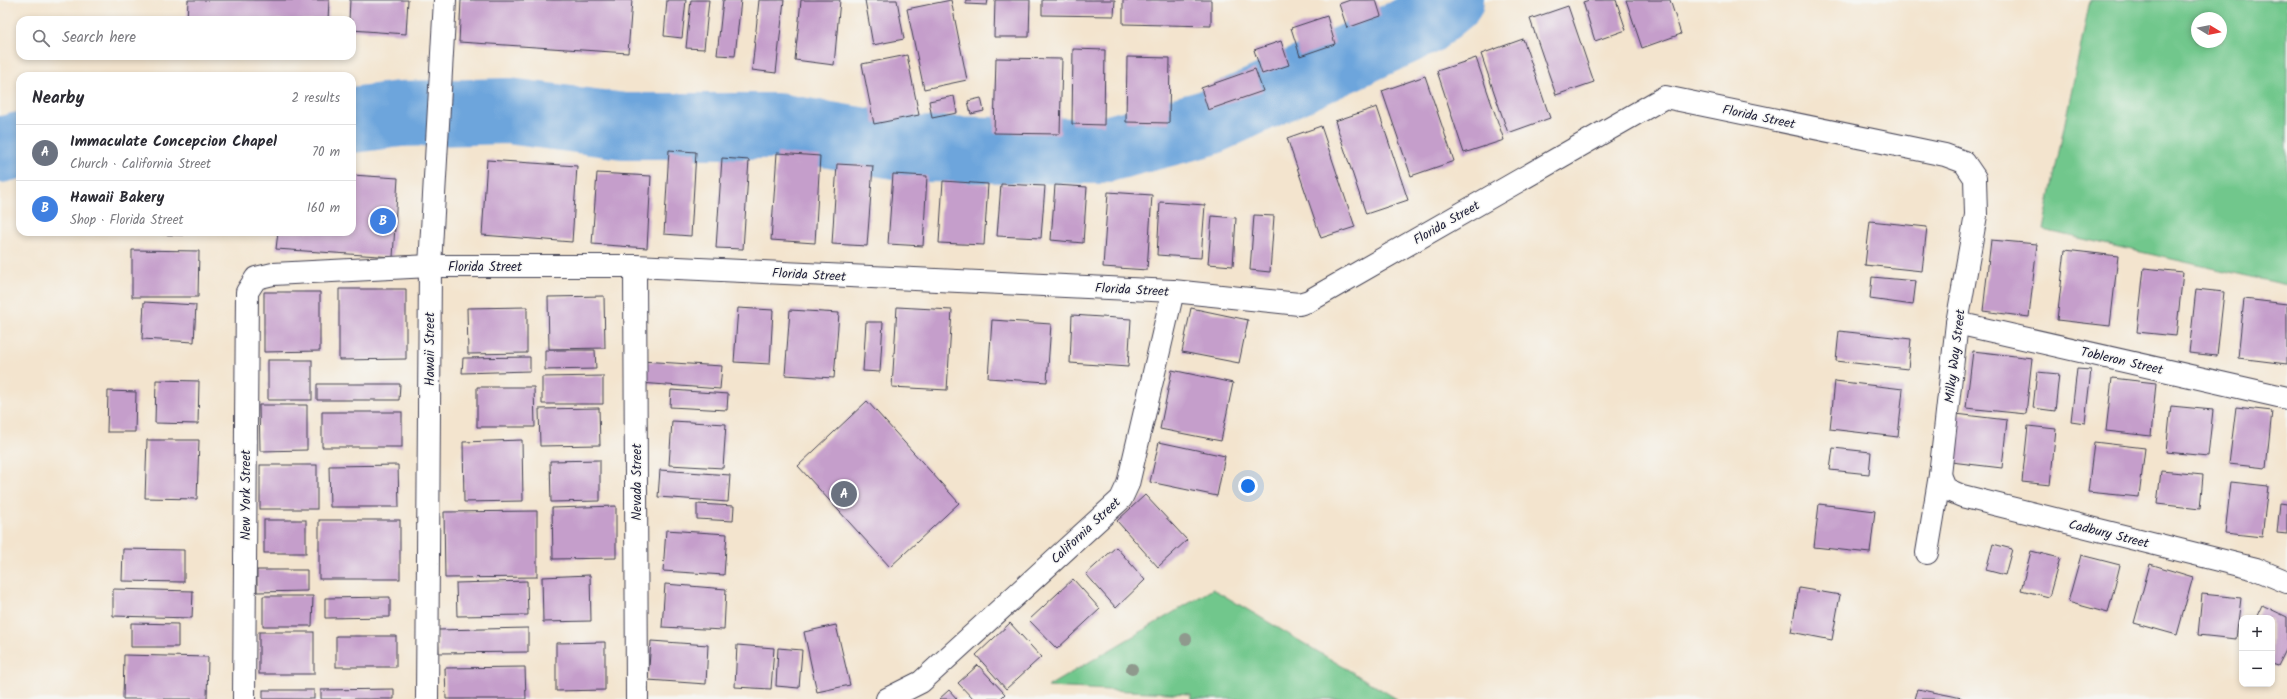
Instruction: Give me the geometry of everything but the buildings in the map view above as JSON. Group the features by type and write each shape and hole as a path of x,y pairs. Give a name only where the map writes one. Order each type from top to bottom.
{"street":[{"name":"Hawaii Street","path":"427,699 430,266 445,0"},
{"name":"Florida Street","path":"247,292 256,278 273,274 430,266 635,266 1173,291 1299,304 1309,301 1665,97 1945,156 1964,162"},
{"name":"Milky Way Street","path":"1927,553 1940,475 1957,322 1976,215 1975,178 1964,162"},
{"name":"Nevada Street","path":"635,266 638,699"},
{"name":"California Street","path":"887,699 921,682 1121,499 1128,484 1173,291"},
{"name":"New York Street","path":"244,699 247,292"},
{"name":"Tobleron Street","path":"1957,322 2287,398"},
{"name":"Cadbury Street","path":"1940,475 1946,489 1962,496 2256,569 2287,582"}],"green space":[{"path":"2090,0 2287,0 2287,285 2043,230"},
{"path":"1213,589 1397,699 1191,699 1191,694 1047,687"}],"waterway":[{"path":"356,120 400,114 508,111 624,126 777,126 912,149 1099,151 1207,123 1423,23 1451,0"},
{"path":"0,150 16,146"}],"place":[{"name":"Hawaii Bakery","path":"383,221"},
{"name":"Immaculate Concepcion Chapel","path":"844,494"}]}
